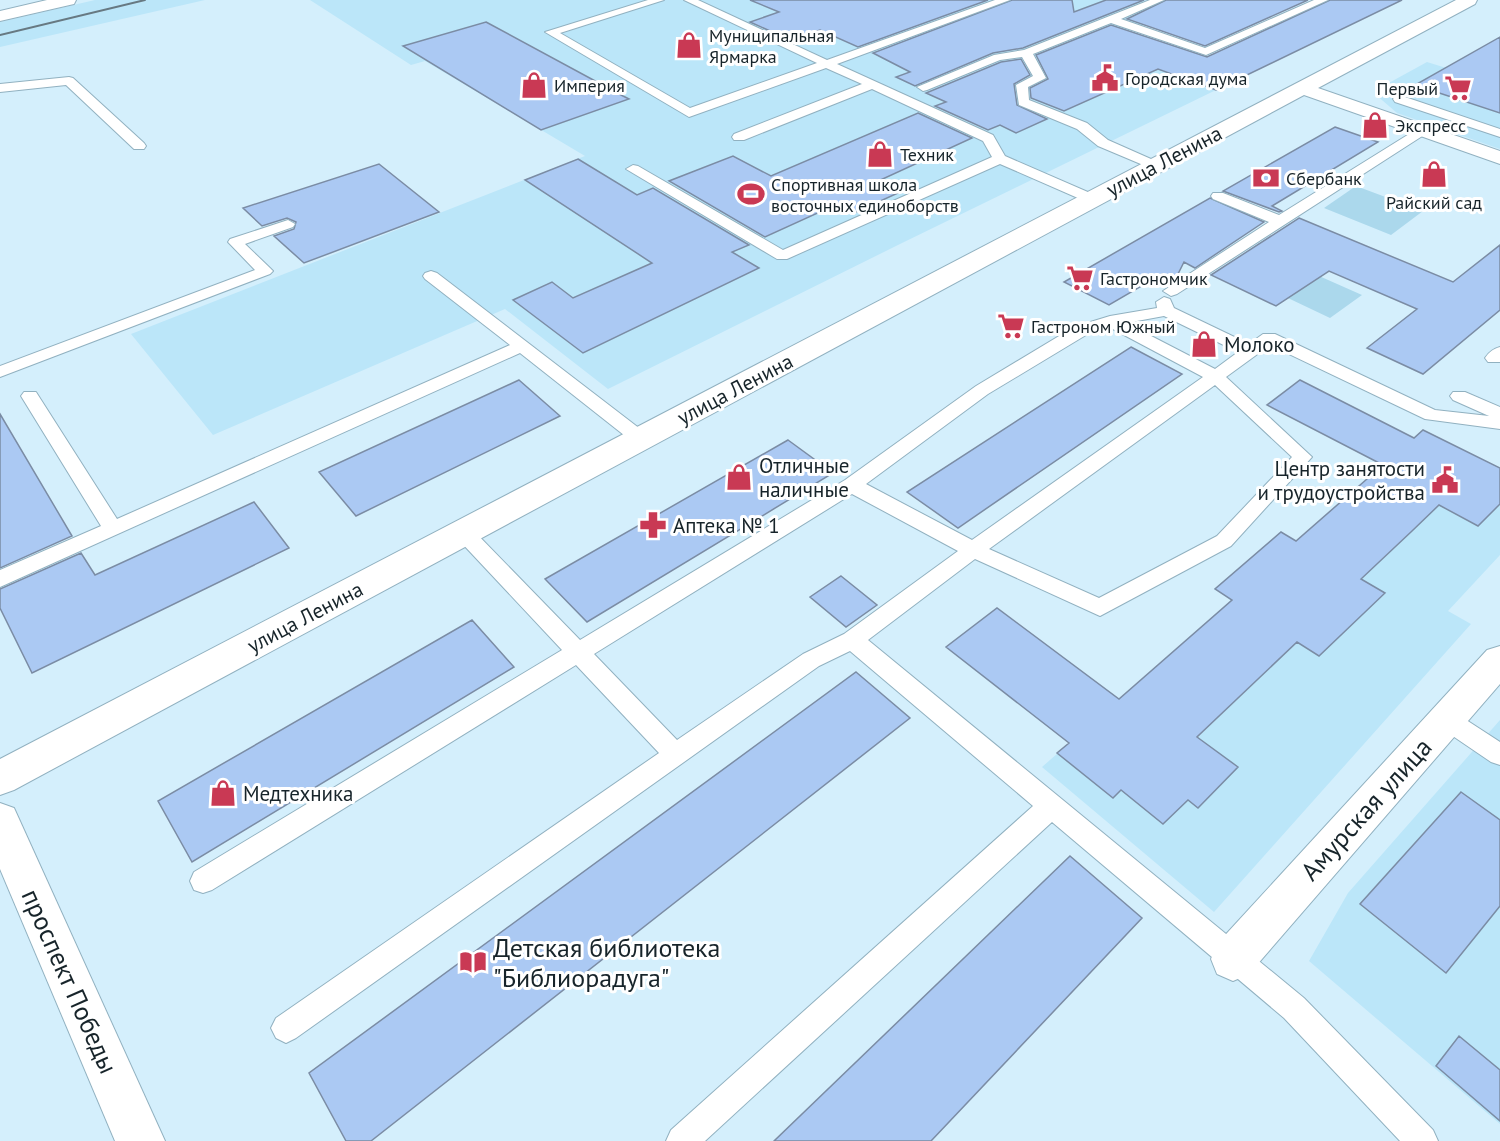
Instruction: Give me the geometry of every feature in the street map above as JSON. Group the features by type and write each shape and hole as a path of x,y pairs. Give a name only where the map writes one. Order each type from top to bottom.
{"main road":[{"path":"0,16 68,0"},
{"name":"улица Ленина","path":"0,778 1469,0"},
{"path":"1301,88 1500,158"},
{"name":"Амурская улица","path":"1233,958 1500,660"},
{"name":"проспект Победы","path":"0,821 140,1141"}],"lane":[{"path":"655,0 551,32 688,113 1005,0"},
{"path":"689,0 988,138 1000,159 1092,200"},
{"path":"923,87 998,57 1026,53 1159,0"},
{"path":"1110,19 1206,52 1323,0"},
{"path":"1026,53 1040,78 1022,85 1023,102 1082,126 1103,143 1155,165"},
{"path":"0,88 69,81 139,146"},
{"path":"739,137 871,85"},
{"path":"1399,99 1500,134"},
{"path":"203,881 852,485 982,390 1080,331 1167,301 1280,221 1422,130"},
{"path":"633,169 782,256 1000,159"},
{"path":"1218,196 1280,221"},
{"path":"0,372 265,271 235,242 288,224"},
{"path":"431,276 641,439"},
{"path":"1167,301 1250,351"},
{"path":"852,485 973,550 1100,608 1224,541 1303,457 1215,376 1110,321"},
{"path":"286,1028 811,660 852,640 973,550 1269,338 1431,415 1500,423"},
{"path":"0,579 522,346"},
{"path":"30,396 113,529"},
{"path":"1459,396 1500,414"},
{"path":"464,533 676,754"},
{"path":"852,640 1294,1008 1422,1141"},
{"path":"1446,719 1500,755"},
{"path":"682,1141 1051,806"}],"shaded area":[{"path":"95,0 205,0 0,47 0,22"},
{"path":"310,0 1206,0 1124,33 1108,50 1216,90 608,389 505,309 213,435 131,334 585,156 425,61 411,65"},
{"path":"1427,62 1488,81 1500,80 1500,149 1397,113 1375,94 1376,90"},
{"path":"1356,186 1423,211 1391,235 1324,208"},
{"path":"1301,268 1362,295 1330,318 1269,289"},
{"path":"1423,430 1500,468 1500,555 1448,611 1471,624 1214,912 1042,767 1131,689 1198,737 1289,650 1223,608 1231,600 1214,589 1236,571 1246,577 1272,554 1262,548 1281,532 1296,541 1302,536 1367,573 1439,505 1376,472"},
{"path":"1500,720 1500,1124 1309,961 1348,893"}],"building":[{"path":"750,0 988,0 858,47 820,30 790,40 750,22 779,12"},
{"path":"1012,0 1072,0 1074,12 1106,0 1144,0 1023,48 993,53 915,86 896,77 910,72 873,53"},
{"path":"1166,0 1308,0 1205,46 1127,19"},
{"path":"1330,0 1402,0 1216,90 1158,69 1064,111 1031,98 1030,88 1048,79 1036,55 1111,25 1207,57"},
{"path":"486,22 629,99 541,130 403,46"},
{"path":"1500,37 1500,113 1415,85"},
{"path":"1021,59 1030,75 1014,84 1017,105 1047,119 1016,133 1000,125 988,130 935,106 946,102 926,93 1001,62"},
{"path":"918,113 972,138 876,182 898,193 852,214 835,205 765,237 669,181 733,156 771,176"},
{"path":"1335,127 1378,142 1272,206 1282,211 1279,212 1223,191"},
{"path":"578,159 637,195 653,188 749,245 732,252 759,268 583,353 513,300 552,282 573,298 652,263 525,180"},
{"path":"379,164 439,212 304,263 274,236 294,229 296,222 287,218 262,226 243,208"},
{"path":"1210,198 1264,222 1195,268 1184,262 1175,280 1162,274 1109,305 1064,282"},
{"path":"1299,218 1453,282 1500,245 1500,310 1423,374 1367,348 1417,309 1329,271 1276,306 1211,275"},
{"path":"1131,347 1182,374 958,528 907,492"},
{"path":"519,380 560,416 356,516 319,472"},
{"path":"1300,380 1414,438 1423,430 1500,468 1500,504 1478,526 1439,505 1361,579 1385,593 1319,656 1297,642 1197,737 1238,767 1198,808 1188,800 1163,824 1121,790 1113,798 1057,753 1069,743 946,647 997,608 1119,699 1232,600 1215,589 1281,532 1296,541 1383,465 1267,405"},
{"path":"0,414 72,536 0,568"},
{"path":"788,440 833,473 587,622 545,579"},
{"path":"254,502 289,548 32,673 0,608 0,589 81,553 95,575"},
{"path":"841,576 877,605 846,627 810,597"},
{"path":"472,620 514,667 192,862 158,801"},
{"path":"856,672 910,718 371,1141 346,1141 309,1073"},
{"path":"1461,792 1500,820 1500,906 1446,973 1360,904"},
{"path":"1070,856 1142,918 931,1141 774,1141"},
{"path":"1459,1036 1500,1070 1500,1121 1436,1066"}],"railway":[{"path":"0,35 145,0"}],"place":[{"name":"Муниципальная Ярмарка","path":"689,45"},
{"name":"Городская дума","path":"1105,78"},
{"name":"Империя","path":"534,85"},
{"name":"Первый","path":"1458,88"},
{"name":"Экспресс","path":"1375,125"},
{"name":"Техник","path":"880,154"},
{"name":"Райский сад","path":"1434,174"},
{"name":"Сбербанк","path":"1266,178"},
{"name":"Спортивная школа восточных единоборств","path":"751,194"},
{"name":"Гастрономчик","path":"1080,278"},
{"name":"Гастроном Южный","path":"1011,326"},
{"name":"Молоко","path":"1204,344"},
{"name":"Отличные наличные","path":"739,477"},
{"name":"Центр занятости и трудоустройства","path":"1445,480"},
{"name":"Аптека № 1","path":"653,525"},
{"name":"Медтехника","path":"223,793"},
{"name":"Детская библиотека \"Библиорадуга\"","path":"473,962"}]}
